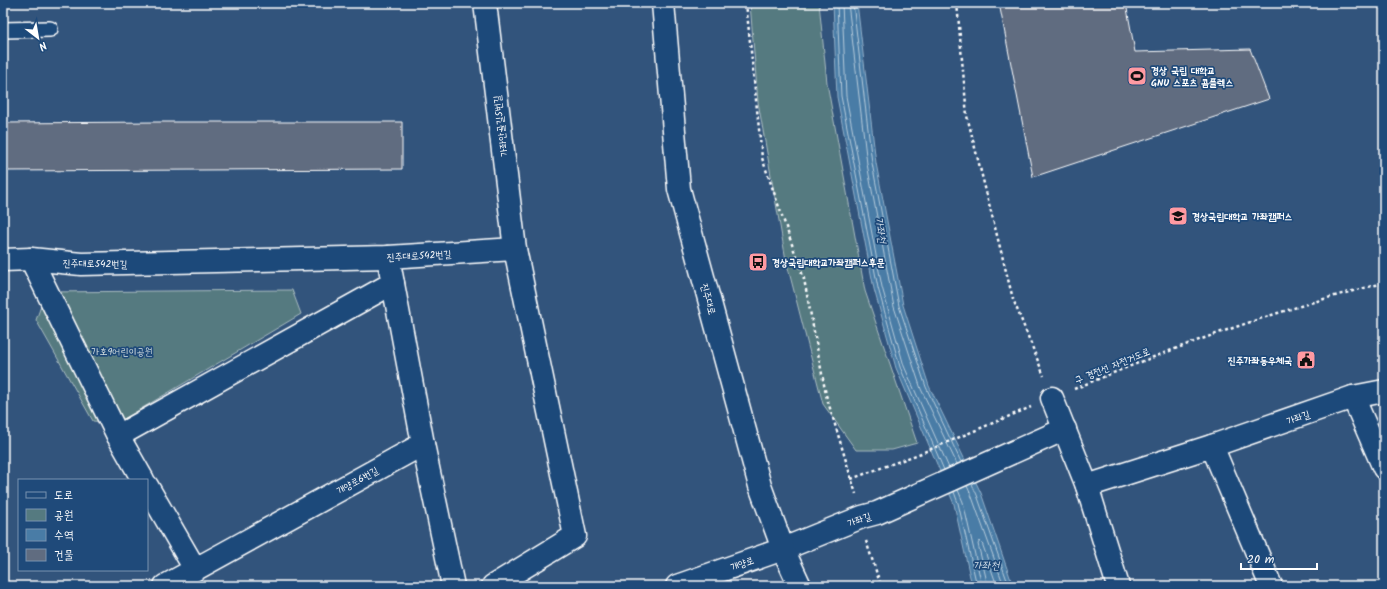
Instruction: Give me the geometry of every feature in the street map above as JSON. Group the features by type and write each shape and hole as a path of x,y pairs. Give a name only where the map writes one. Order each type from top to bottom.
{"street":[{"name":"가좌안골길5번길","path":"485,3 515,249"},
{"name":"진주대로","path":"663,3 679,189 760,486 783,549 800,586"},
{"name":"진주대로542번길","path":"3,260 31,259 81,264 388,256 515,249"},
{"path":"493,586 575,536 515,249"},
{"path":"388,256 423,444 453,586"},
{"path":"31,259 118,436 142,479"},
{"path":"118,436 393,282"},
{"name":"가좌길","path":"1087,486 1212,446 1354,397 1384,391"},
{"path":"1354,397 1384,468"},
{"path":"1052,398 1087,486 1118,586"},
{"name":"가좌길","path":"783,549 862,517 877,513 1064,429"},
{"name":"개양로6번길","path":"165,586 423,444"},
{"path":"1212,446 1271,586"},
{"path":"148,488 195,569"},
{"name":"개양로","path":"677,586 783,549"}],"lane":[{"path":"3,30 50,29"}],"path":[{"path":"746,3 762,158 804,279 826,395 858,500"},
{"path":"956,3 967,116 1013,299 1052,398"},
{"name":"구 경전선 자전거도로","path":"851,479 924,452 1148,358 1227,331 1350,292 1384,283"},
{"path":"866,541 881,586"}],"green space":[{"path":"750,3 819,3 827,83 865,291 917,443 892,450 856,450 823,404 786,260 758,102"},
{"name":"가호9어린이공원","path":"292,290 301,314 117,423 93,421 36,320 46,292"}],"water":[{"name":"가좌천","path":"833,3 857,3 876,163 903,305 929,386 981,493 1013,586 973,586 954,504 896,368 874,289 837,97"}],"building":[{"name":"경상 국립 대학교 GNU 스포츠 콤플렉스","path":"999,3 1126,3 1135,52 1250,49 1269,99 1033,177"},
{"path":"402,122 402,169 3,171 3,123"}],"place":[{"name":"경상 국립 대학교 GNU 스포츠 콤플렉스","path":"1137,76"},
{"name":"경상국립대학교 가좌캠퍼스","path":"1178,216"},
{"name":"경상국립대학교가좌캠퍼스후문","path":"758,262"},
{"name":"진주가좌동우체국","path":"1306,360"}]}
